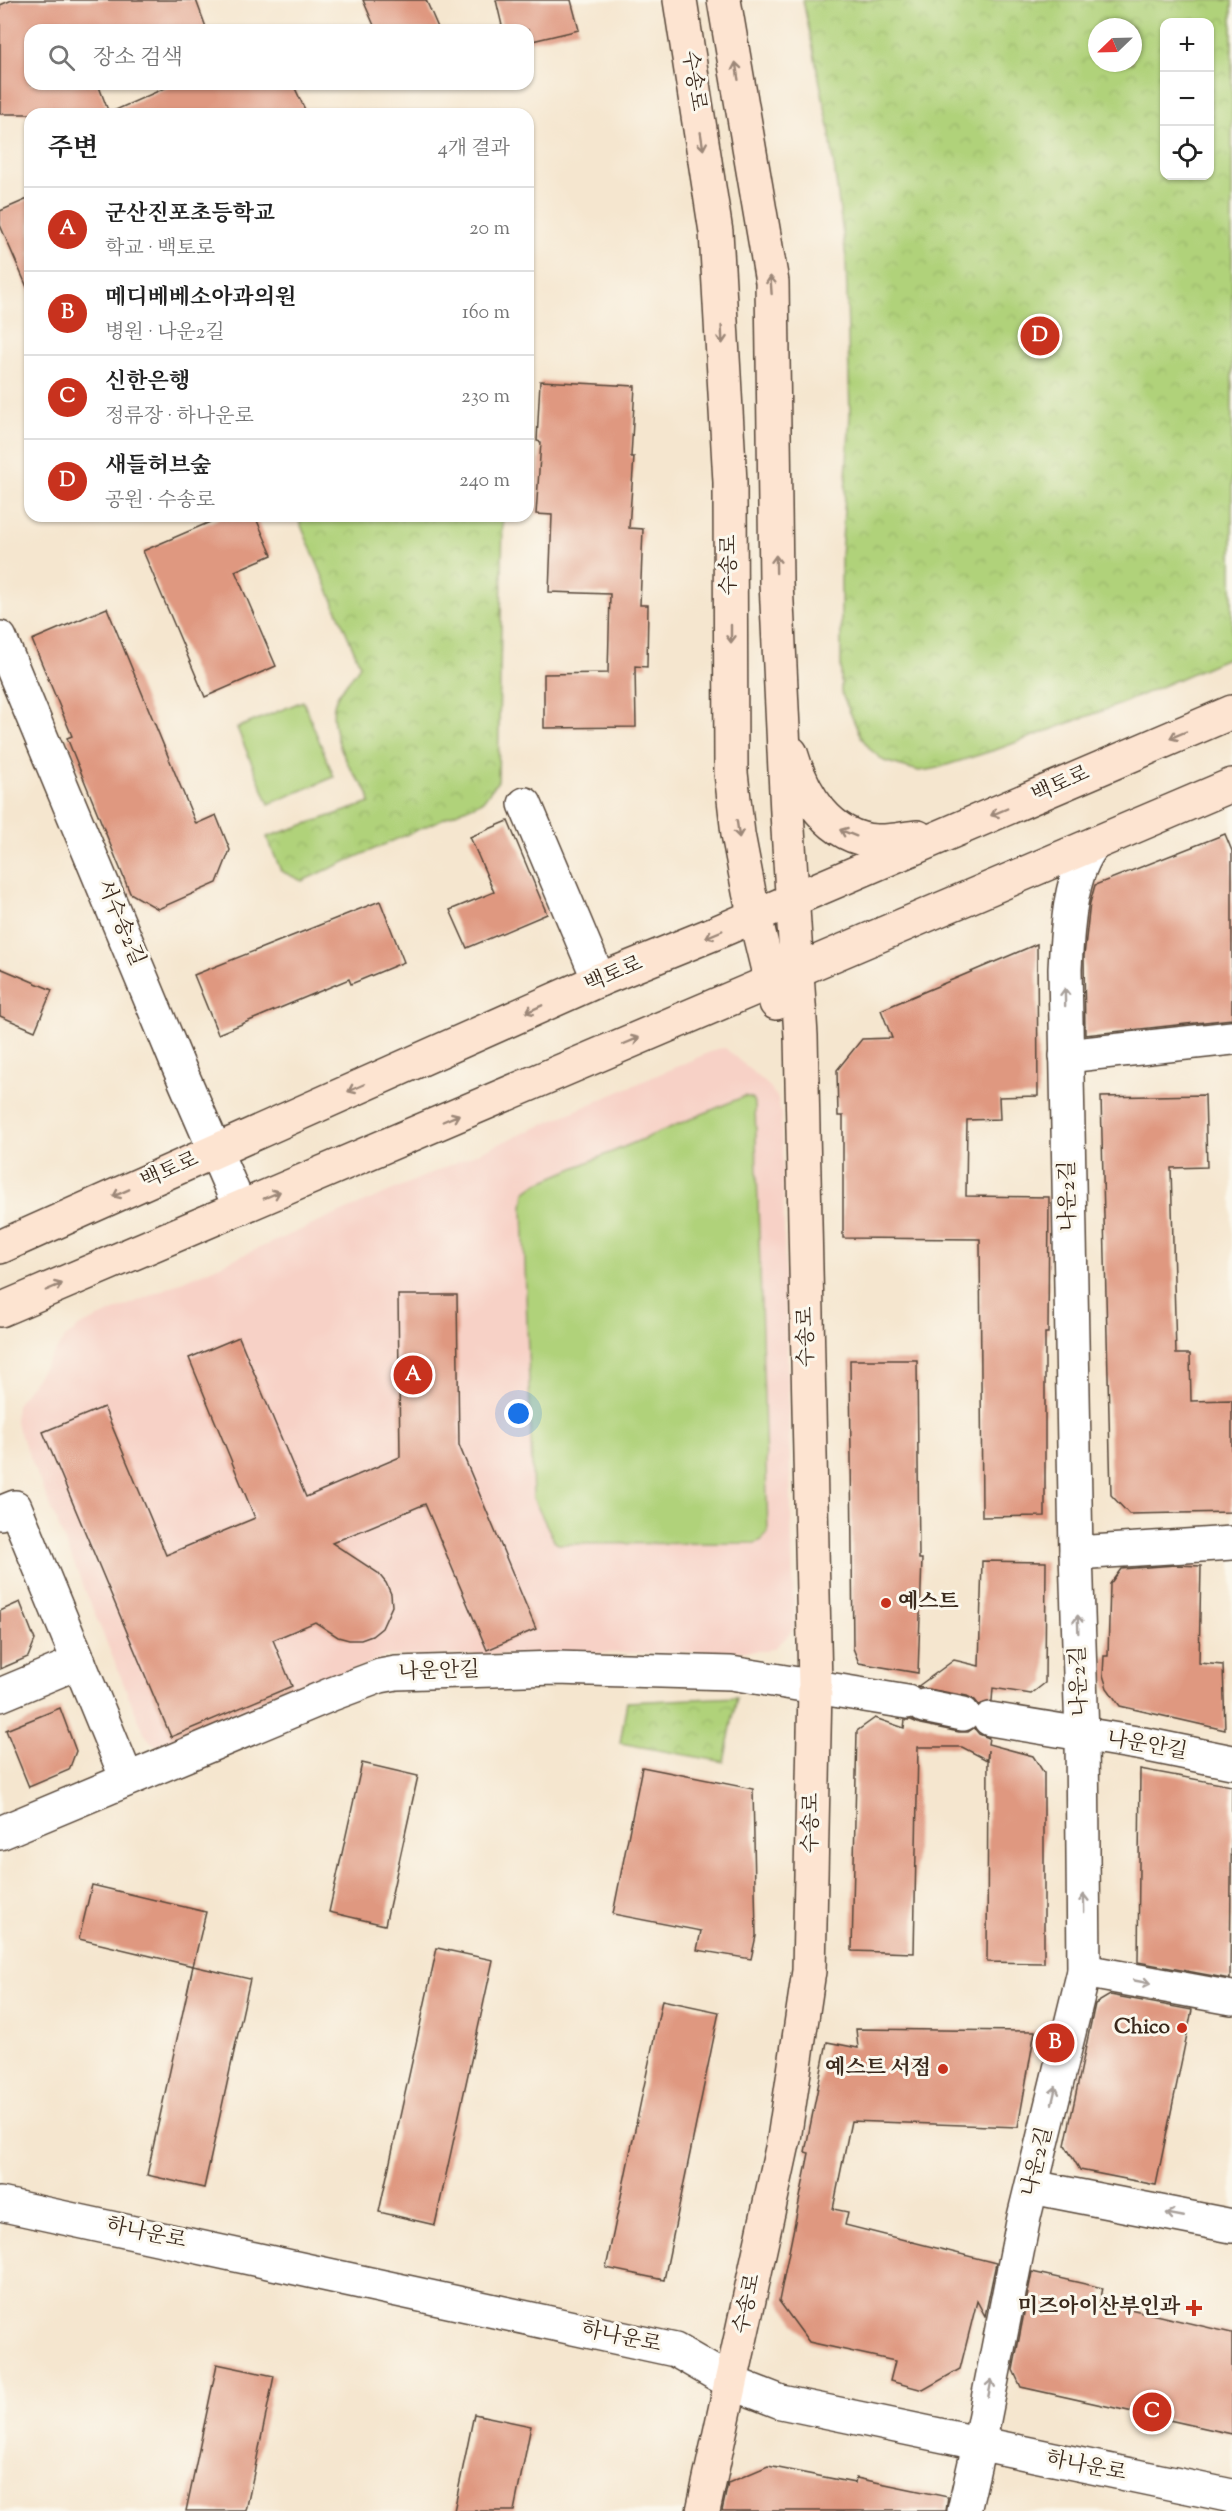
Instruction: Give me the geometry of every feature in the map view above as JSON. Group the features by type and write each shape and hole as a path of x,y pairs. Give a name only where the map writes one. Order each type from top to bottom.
{"street":[{"name":"수송로","path":"680,0 716,232 730,482 731,773 738,834 755,915 784,976"},
{"name":"수송로","path":"703,2511 784,2139 809,1971 815,1687 802,1125 784,976 793,899 776,582 772,282 723,0"},
{"name":"서수송2길","path":"0,638 240,1208"},
{"path":"782,697 793,761 813,803 834,827 857,837 876,841 947,835"},
{"name":"백토로","path":"0,1247 599,980 947,835 1232,712"},
{"path":"0,1310 1232,785"},
{"path":"525,804 599,980"},
{"name":"나운2길","path":"964,2511 980,2445 1024,2217 1084,1971 1082,1735 1076,1553 1065,969 1070,914 1080,868 1088,850 1094,844"},
{"path":"1066,1056 1232,1038"},
{"path":"0,1513 15,1507 127,1779"},
{"path":"1076,1553 1232,1543"},
{"path":"0,1695 79,1662"},
{"name":"나운안길","path":"0,1833 332,1694 380,1676 396,1673 556,1668 731,1673 1143,1744 1232,1762"},
{"path":"1084,1971 1232,1998"},
{"path":"1032,2187 1232,2226"},
{"name":"하나운로","path":"0,2204 675,2350 732,2383 781,2402 1232,2496"}],"shaded area":[{"path":"725,1048 769,1086 778,1099 781,1113 794,1626 789,1635 776,1647 766,1651 387,1656 175,1743 157,1746 151,1742 144,1733 15,1421 16,1405 65,1338 80,1326 717,1049"}],"green space":[{"path":"803,0 1232,0 1232,656 1118,705 998,749 934,769 919,771 884,761 871,750 861,737 841,692 841,557 850,415 846,258 829,127"},
{"path":"300,522 503,522 498,781 483,801 302,881 281,871 267,837 370,803 366,790 340,748 333,714 338,695 360,665"},
{"path":"303,701 334,777 269,804 237,728"},
{"path":"745,1096 752,1098 755,1106 768,1532 762,1540 755,1543 558,1544 533,1498 523,1207 525,1192 536,1184"},
{"path":"737,1697 724,1762 620,1743 627,1702"}],"building":[{"path":"12,0 196,0 205,24 24,24 24,90 100,90 107,108 24,108 24,114 0,114 0,5"},
{"path":"363,0 426,0 436,24 373,24"},
{"path":"496,0 571,0 579,30 534,41 534,24 502,24"},
{"path":"161,90 296,90 304,108 120,108"},
{"path":"24,201 24,280 0,225 0,211"},
{"path":"540,381 635,386 631,457 634,457 629,528 643,529 640,605 648,605 647,667 635,666 636,727 544,728 544,674 608,673 610,594 549,592 552,515 536,514 541,442 537,441"},
{"path":"210,522 258,522 272,555 235,571 276,666 205,697 143,551"},
{"path":"107,608 196,824 216,815 230,850 217,883 158,909 130,893 67,738 72,736 32,640"},
{"path":"508,821 547,914 467,948 450,910 494,892 470,837"},
{"path":"1225,834 1232,851 1232,1019 1085,1035 1084,956 1090,903 1095,885"},
{"path":"380,901 404,962 351,984 349,979 218,1034 194,975"},
{"path":"1037,944 1038,1096 999,1097 1000,1119 967,1120 966,1196 1049,1197 1048,1333 1045,1333 1045,1516 982,1517 980,1239 843,1238 843,1116 838,1116 837,1070 862,1039 892,1038 881,1010"},
{"path":"0,968 52,990 35,1031 0,1016"},
{"path":"1205,1095 1207,1167 1171,1168 1176,1354 1190,1354 1191,1401 1232,1400 1232,1512 1129,1514 1111,1495 1101,1097"},
{"path":"398,1295 457,1295 459,1445 536,1629 487,1650 425,1504 332,1543 378,1573 386,1583 391,1594 392,1606 382,1628 372,1636 361,1640 349,1640 338,1637 315,1622 273,1640 292,1686 171,1737 43,1432 104,1407 166,1555 255,1518 189,1358 239,1337 306,1497 400,1457"},
{"path":"850,1360 917,1360 919,1559 922,1559 918,1673 859,1663 853,1648"},
{"path":"982,1561 1046,1562 1045,1683 1031,1694 993,1688 992,1701 979,1705 967,1696 917,1687 954,1660 979,1666"},
{"path":"1176,1565 1201,1566 1199,1663 1223,1665 1225,1730 1120,1706 1107,1688 1103,1675 1104,1656 1108,1656 1110,1584 1121,1569"},
{"path":"20,1602 35,1640 28,1657 0,1669 0,1611"},
{"path":"60,1708 76,1751 69,1770 29,1787 6,1730"},
{"path":"875,1718 904,1728 905,1720 911,1720 959,1732 968,1732 974,1728 979,1734 989,1738 988,1744 1033,1756 1044,1773 1044,1963 987,1962 988,1750 987,1760 962,1747 918,1747 914,1953 852,1951 857,1731"},
{"path":"362,1763 418,1776 385,1925 329,1912"},
{"path":"642,1767 753,1789 756,1936 751,1959 697,1950 701,1931 613,1914"},
{"path":"1140,1769 1232,1786 1230,1979 1138,1962"},
{"path":"92,1885 206,1912 193,1966 79,1939"},
{"path":"437,1948 493,1960 435,2225 379,2212"},
{"path":"193,1966 250,1979 204,2188 147,2175"},
{"path":"1110,1995 1192,2010 1156,2185 1080,2170 1065,2145 1095,2004"},
{"path":"662,2000 719,2012 664,2280 606,2268"},
{"path":"856,2029 1035,2031 1018,2127 851,2121 833,2209 848,2212 845,2225 996,2263 985,2316 977,2301 960,2369 923,2390 890,2381 895,2361 809,2342 779,2301 809,2153 805,2152 827,2042 858,2048"},
{"path":"1032,2272 1103,2288 1100,2302 1232,2333 1232,2434 1021,2387 1013,2370"},
{"path":"217,2364 274,2376 246,2511 186,2511"},
{"path":"474,2414 531,2426 514,2511 454,2511"},
{"path":"768,2466 855,2483 856,2478 948,2497 946,2511 722,2511 728,2483"}],"place":[{"name":"새들허브숲","path":"1040,336"},
{"name":"군산진포초등학교","path":"413,1375"},
{"name":"예스트","path":"886,1603"},
{"name":"Chico","path":"1182,2028"},
{"name":"메디베베소아과의원","path":"1055,2043"},
{"name":"예스트 서점","path":"943,2069"},
{"name":"미즈아이산부인과","path":"1194,2308"},
{"name":"신한은행","path":"1152,2412"}]}
